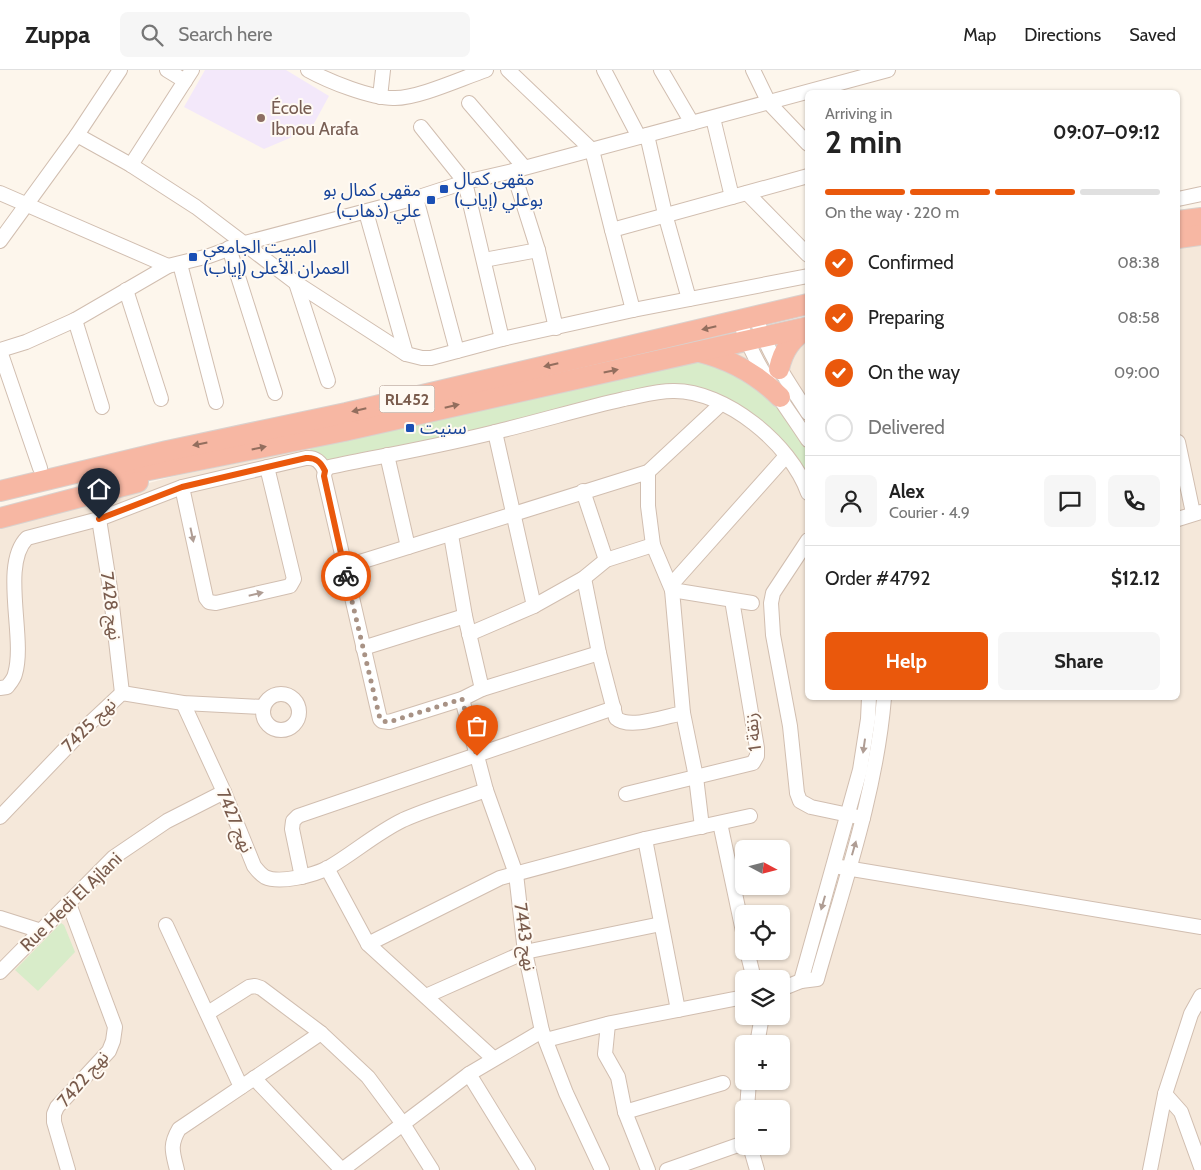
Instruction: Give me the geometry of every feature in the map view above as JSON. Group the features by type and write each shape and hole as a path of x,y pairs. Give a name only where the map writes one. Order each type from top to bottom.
{"highway":[{"path":"1180,221 1201,218"},
{"path":"1180,238 1201,234"},
{"name":"RL452","path":"2,497 102,480 168,459 328,417 805,305"},
{"name":"RL452","path":"168,459 344,431 754,338 805,329"},
{"path":"779,369 786,349 795,337 805,330"},
{"path":"698,352 721,358 743,368 769,386 780,397"},
{"path":"2,497 40,468 74,460 138,451 168,459"}],"street":[{"path":"0,241 77,135 120,70"},
{"path":"131,165 188,75 167,70"},
{"path":"308,70 380,97 396,98 412,95 486,70"},
{"path":"380,97 383,70"},
{"path":"508,70 592,150 633,310"},
{"path":"604,70 643,136 689,299"},
{"path":"661,70 692,123"},
{"path":"753,70 769,103 805,141"},
{"path":"816,90 888,70"},
{"path":"40,468 0,351 26,342 75,320 174,265 209,256 245,243 416,198 465,182 805,93"},
{"path":"468,103 518,169 556,328"},
{"path":"713,118 732,197"},
{"path":"420,128 465,182 502,339"},
{"path":"77,135 131,165 196,207 296,283 406,354 422,358 457,352 502,339 633,310 805,277"},
{"path":"612,230 805,177"},
{"path":"0,193 174,265"},
{"path":"747,193 805,252"},
{"path":"1180,198 1201,194"},
{"path":"416,198 457,352"},
{"path":"366,212 406,354"},
{"path":"229,248 275,393"},
{"path":"484,260 538,250"},
{"path":"174,265 216,402"},
{"path":"296,283 328,382"},
{"path":"126,290 161,399"},
{"path":"748,319 754,338 756,360 805,435"},
{"path":"75,320 102,408"},
{"path":"754,338 779,369 805,408"},
{"path":"325,471 330,467 495,432 605,403 656,392 674,391 689,393 721,404 739,412 756,424 786,456 805,484"},
{"path":"344,567 648,472 721,404"},
{"path":"495,432 534,606"},
{"path":"1180,449 1197,513 1180,518"},
{"path":"387,455 408,547"},
{"path":"672,587 786,456"},
{"path":"0,688 7,687 15,675 17,662 16,630 5,590 16,552 19,545 27,538 99,519 182,487 306,458 313,458 322,465 325,471 324,476 344,567 382,721 389,722 462,699 482,689 599,653"},
{"path":"182,487 206,598 209,602 216,604 290,586 294,579 267,467"},
{"path":"648,472 648,506 653,545 672,587 683,713 696,776 702,827"},
{"path":"583,491 606,560"},
{"name":"نهج 7428","path":"99,519 110,588 122,693"},
{"path":"450,535 465,616 482,689"},
{"path":"469,634 534,606 584,578 606,560 653,545"},
{"path":"805,545 773,593 771,603 773,635 790,726 797,793 800,801 812,807 863,818"},
{"path":"584,578 599,653 616,718 620,722 630,723 683,713"},
{"path":"672,587 752,603"},
{"name":"زنقة 1","path":"626,794 753,763 757,756 732,600"},
{"path":"364,648 465,616"},
{"name":"نهج 7425","path":"0,817 91,722 122,693 183,703 263,707"},
{"name":"نهج 7443","path":"462,699 486,790 516,874 526,952 544,1035 566,1093 602,1170"},
{"path":"801,981 860,770 868,719 869,700"},
{"path":"790,985 801,981 817,979 863,818 882,725 884,700"},
{"name":"نهج 7427","path":"183,703 224,792 254,866 266,878 279,880 302,877 327,868 371,838 403,820 486,790"},
{"path":"302,877 292,829 293,821 298,816 614,708"},
{"name":"Rue Hedi El Ajlani","path":"0,972 114,857 167,822 224,792"},
{"path":"368,944 500,878 645,839 750,816"},
{"path":"720,822 737,905"},
{"path":"645,839 678,1010"},
{"path":"834,866 1201,927"},
{"path":"327,868 368,944 493,1058"},
{"name":"نهج 7422","path":"68,1170 54,1122 54,1114 57,1107 109,1050 113,1041 115,1027 69,904"},
{"path":"0,918 41,931"},
{"path":"426,996 526,952 661,924"},
{"path":"166,925 241,1087"},
{"path":"208,1013 249,987 261,988 321,1033 368,1077 403,1124 432,1170"},
{"path":"1150,1170 1165,1094 1191,1014 1201,996"},
{"path":"254,1078 342,1170 469,1074 493,1058 544,1035 735,999"},
{"path":"608,1024 605,1054 618,1077 624,1112 648,1170"},
{"path":"177,1170 172,1149 172,1139 179,1130 321,1033"},
{"path":"469,1074 528,1170"},
{"path":"624,1112 723,1083"},
{"path":"1165,1094 1177,1105 1185,1119 1201,1167"},
{"path":"667,1170 735,1148"},
{"path":"750,1155 757,1170"}],"shaded area":[{"name":"École Ibnou Arafa","path":"205,70 286,70 329,96 311,129 264,149 184,107"},
{"path":"1201,242 1201,1170 0,1170 0,523 175,476 310,448 805,333 805,700 1180,700 1180,246"}],"green space":[{"path":"699,357 748,374 805,437 805,478 758,421 670,387 313,466 310,448"},
{"path":"61,923 64,925 75,952 38,991 15,970"}],"way so far":[{"path":"346,576 380,719 389,722 462,699 477,756"}],"place":[{"name":"École Ibnou Arafa","path":"261,118"},
{"name":"مقهى كمال بوعلي (إياب)","path":"444,189"},
{"name":"مقهى كمال بو علي (ذهاب)","path":"431,200"},
{"name":"المبيت الجامعي العمران الأعلى (إياب)","path":"193,257"},
{"name":"سنيت","path":"410,428"}],"route":[{"path":"99,519 182,487 306,458 313,458 318,460 325,471 324,476 346,576"}]}
